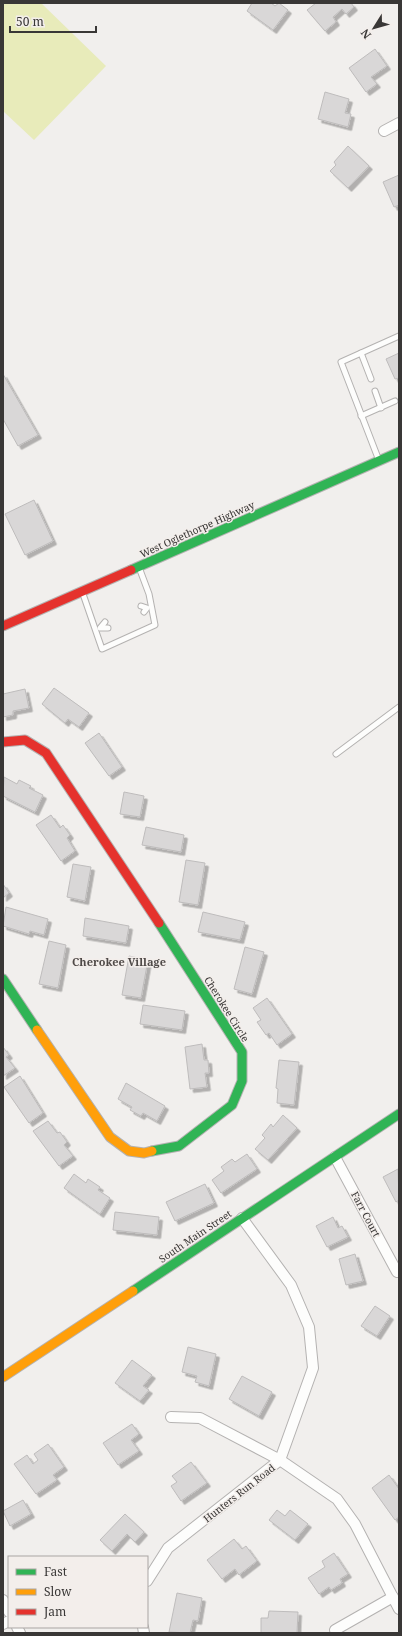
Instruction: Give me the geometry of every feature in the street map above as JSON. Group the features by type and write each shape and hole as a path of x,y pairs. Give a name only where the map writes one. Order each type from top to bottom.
{"main road":[{"name":"West Oglethorpe Highway","path":"3,626 399,452"},
{"name":"Cherokee Circle","path":"3,742 25,740 46,753 224,1022 242,1052 242,1081 232,1105 179,1146 144,1153 129,1151 110,1137 3,979"},
{"name":"South Main Street","path":"3,1377 399,1114"}],"street":[{"path":"384,131 399,123"},
{"name":"Farr Court","path":"335,1156 397,1272"},
{"name":"Hunters Run Road","path":"148,1579 168,1548 280,1460 313,1368 309,1327 292,1285 242,1218"},
{"path":"171,1417 200,1418 280,1460 337,1499 355,1524 399,1609"},
{"path":"335,1630 393,1597"},
{"path":"3,1600 8,1610"}],"lane":[{"path":"379,460 341,362 399,336"},
{"path":"361,353 371,379"},
{"path":"375,391 381,408"},
{"path":"361,416 395,402"},
{"path":"82,592 97,629 102,649 155,625 146,608 149,594 139,567"},
{"path":"97,629 105,622"},
{"path":"97,629 108,628"},
{"path":"336,754 399,707"}],"green space":[{"path":"3,3 41,3 106,66 34,140 3,111"}],"building":[{"path":"252,3 271,3 275,6 279,3 288,10 273,30 247,11"},
{"path":"316,3 351,3 354,7 346,14 342,9 333,17 336,22 325,31 307,10"},
{"path":"375,49 387,66 371,77 377,84 366,92 349,68"},
{"path":"325,92 349,99 345,113 351,114 348,127 318,119"},
{"path":"348,146 369,166 348,188 330,171 336,165 334,162"},
{"path":"399,175 399,205 394,207 383,182"},
{"path":"399,353 399,378 395,379 386,359"},
{"path":"3,374 38,435 18,446 3,419"},
{"path":"34,500 53,541 25,555 5,514"},
{"path":"54,688 89,713 79,727 68,719 65,723 42,704"},
{"path":"25,689 29,708 13,711 13,715 3,717 3,694"},
{"path":"99,733 122,767 109,776 85,743"},
{"path":"4,777 17,784 19,780 31,786 29,788 43,795 35,812 3,796"},
{"path":"124,792 144,796 140,817 120,814"},
{"path":"51,815 60,828 63,825 70,835 67,838 75,851 61,861 36,825"},
{"path":"146,827 184,835 181,852 142,845"},
{"path":"186,860 205,863 198,905 179,902"},
{"path":"73,864 91,867 85,901 67,897"},
{"path":"3,884 9,893 3,898"},
{"path":"6,907 48,919 44,935 30,931 29,934 3,926"},
{"path":"203,912 245,922 240,940 198,932"},
{"path":"85,918 129,926 126,943 83,936"},
{"path":"49,941 66,945 58,988 39,984"},
{"path":"245,947 264,952 252,994 234,989"},
{"path":"129,956 148,960 141,998 122,995"},
{"path":"267,998 292,1034 277,1045 269,1033 266,1035 257,1022 261,1020 253,1008"},
{"path":"143,1005 185,1011 182,1030 140,1024"},
{"path":"202,1044 204,1060 208,1060 209,1073 205,1073 207,1087 190,1089 185,1047"},
{"path":"3,1047 9,1055 6,1057 15,1068 3,1076"},
{"path":"279,1060 299,1062 294,1105 277,1103 278,1089 276,1088"},
{"path":"20,1076 43,1113 29,1123 4,1087"},
{"path":"126,1083 165,1106 157,1121 143,1113 141,1116 130,1110 132,1107 118,1099"},
{"path":"283,1115 297,1128 268,1160 255,1149 265,1138 262,1135 271,1124 273,1127"},
{"path":"48,1121 57,1133 60,1132 67,1142 64,1145 73,1156 59,1166 33,1131"},
{"path":"247,1154 257,1169 221,1193 212,1180 224,1171 221,1167 232,1159 235,1162"},
{"path":"398,1169 399,1200 396,1202 383,1177"},
{"path":"74,1174 86,1183 88,1179 100,1187 98,1190 110,1198 100,1214 64,1188"},
{"path":"205,1184 214,1203 175,1221 166,1202"},
{"path":"115,1212 159,1217 157,1235 113,1230"},
{"path":"333,1217 338,1228 342,1226 348,1237 327,1247 316,1226"},
{"path":"355,1254 363,1281 346,1285 339,1259"},
{"path":"375,1306 390,1316 377,1336 361,1326"},
{"path":"188,1347 216,1354 209,1386 195,1382 197,1376 182,1372"},
{"path":"132,1360 152,1375 143,1386 149,1390 140,1401 115,1383"},
{"path":"242,1376 272,1392 259,1416 229,1399"},
{"path":"132,1424 139,1434 131,1440 139,1451 118,1465 103,1443"},
{"path":"48,1444 64,1467 53,1475 57,1480 36,1494 14,1464 27,1455 33,1464 38,1460 34,1454"},
{"path":"191,1462 207,1483 181,1501 171,1486 177,1482 172,1476"},
{"path":"389,1475 399,1489 399,1517 395,1520 372,1488"},
{"path":"23,1500 31,1514 10,1526 3,1511"},
{"path":"277,1510 285,1516 290,1510 308,1524 295,1540 269,1520"},
{"path":"125,1514 144,1532 135,1542 127,1534 112,1551 100,1540"},
{"path":"234,1539 242,1549 246,1546 257,1561 239,1575 235,1569 222,1579 207,1560"},
{"path":"334,1553 348,1574 340,1579 342,1583 331,1590 329,1587 319,1594 308,1578 325,1567 322,1561"},
{"path":"177,1593 202,1598 198,1621 193,1620 190,1633 169,1632"},
{"path":"269,1611 298,1612 297,1633 261,1633 261,1618 268,1618"}],"traffic: fast":[{"path":"131,570 399,452"},
{"path":"152,1151 179,1146 232,1105 242,1081 242,1052 159,923"},
{"path":"3,979 37,1030"},
{"path":"133,1291 399,1114"}],"traffic: slow":[{"path":"37,1030 110,1137 129,1151 144,1153 152,1151"},
{"path":"3,1377 133,1291"}],"traffic: jam":[{"path":"3,626 131,570"},
{"path":"3,742 25,740 46,753 159,923"}],"district":[{"name":"Cherokee Village","path":"119,962"}]}
